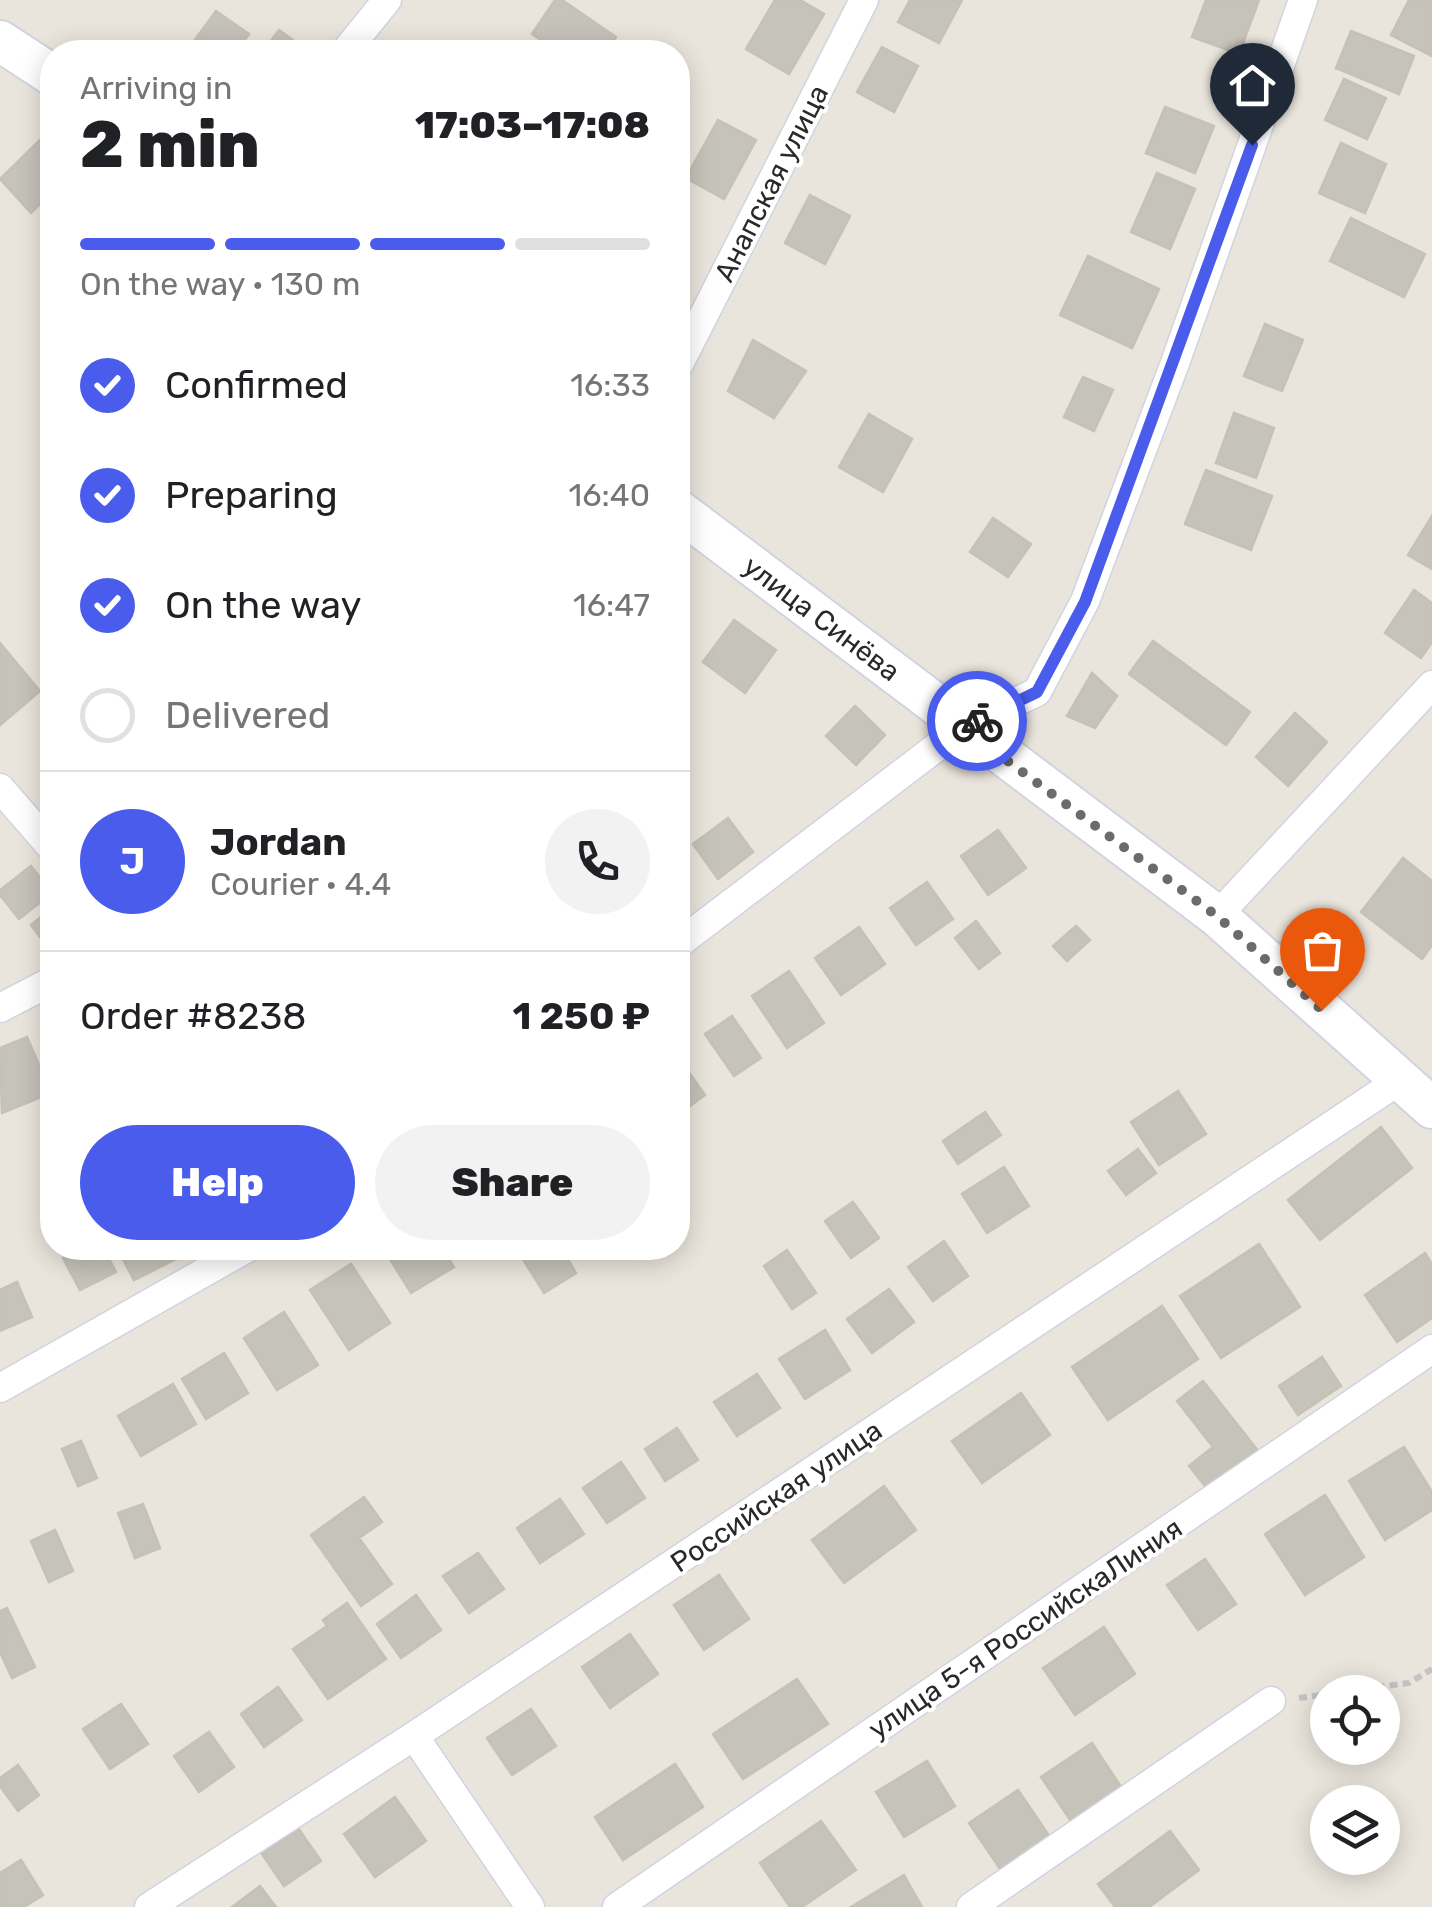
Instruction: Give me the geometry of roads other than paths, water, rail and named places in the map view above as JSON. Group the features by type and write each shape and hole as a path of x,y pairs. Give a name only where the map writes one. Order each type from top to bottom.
{"main road":[{"path":"0,41 40,66"},
{"name":"улица Синёва","path":"690,519 1217,916 1432,1108"}],"street":[{"path":"354,40 386,0"},
{"name":"Анапская улица","path":"690,342 864,0"},
{"path":"690,935 963,728 1037,692 1085,602 1304,0"},
{"path":"1217,916 1432,684"},
{"path":"0,788 40,834"},
{"path":"0,1008 40,987"},
{"name":"Российская улица","path":"148,1907 414,1736 1400,1080"},
{"path":"0,1388 226,1260"},
{"name":"улица 5-я РоссийскаЛиния","path":"617,1907 1432,1349"},
{"path":"971,1907 1271,1701"},
{"path":"414,1736 530,1907"}]}
